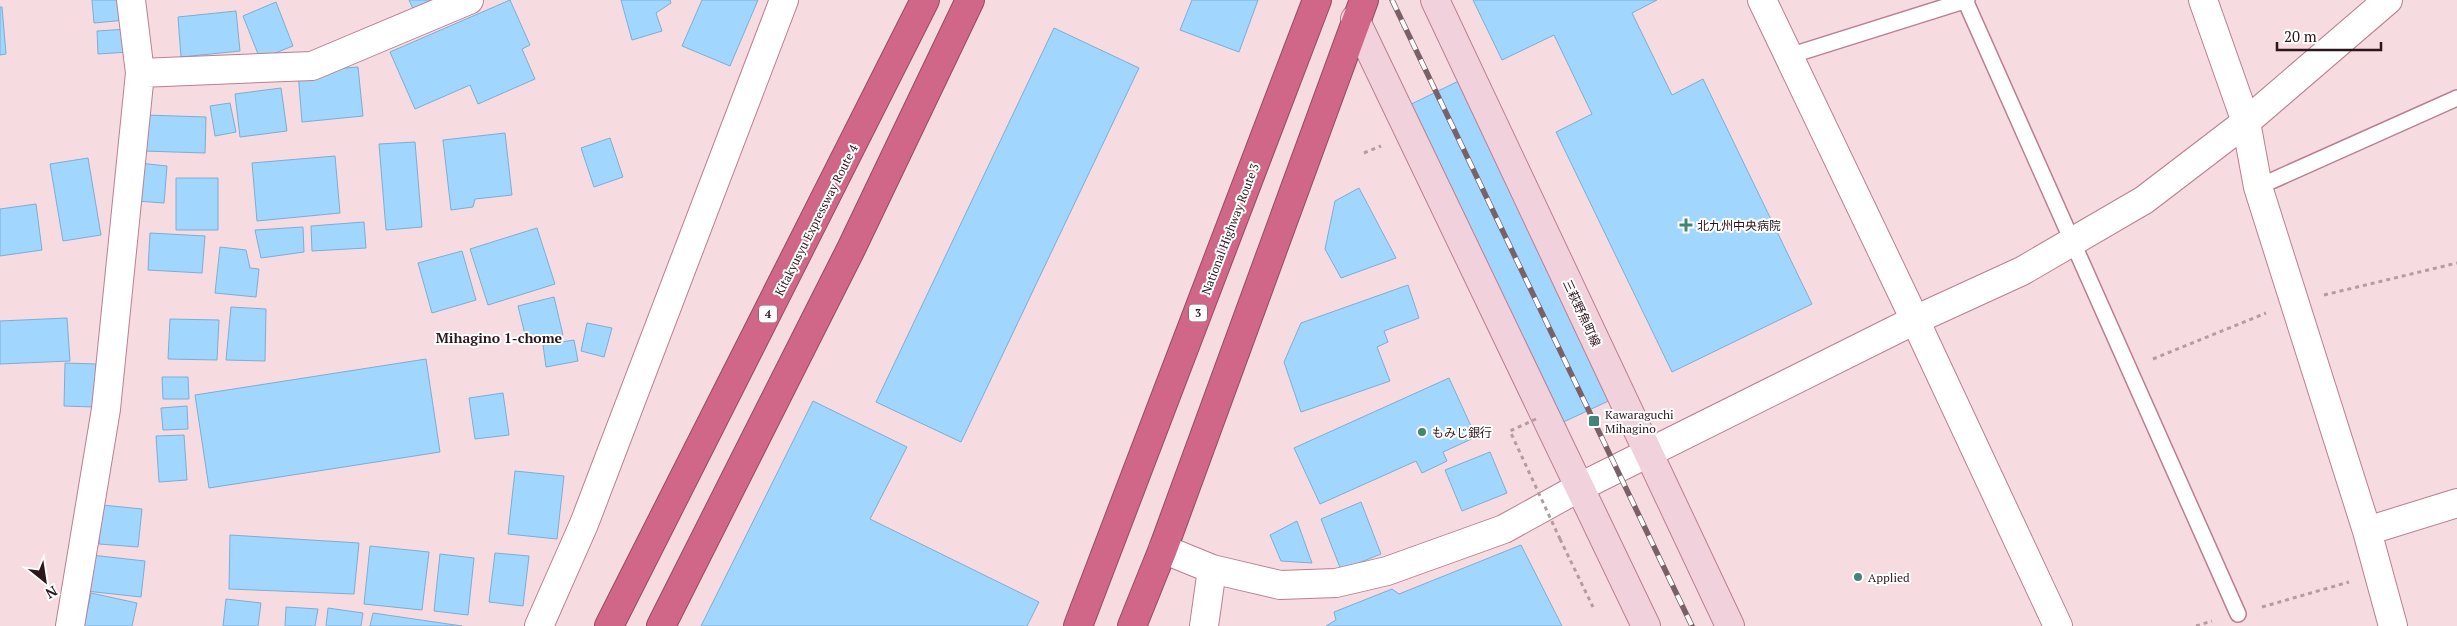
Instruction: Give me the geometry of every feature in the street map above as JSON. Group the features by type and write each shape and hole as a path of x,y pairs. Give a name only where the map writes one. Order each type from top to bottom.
{"highway":[{"name":"Kitakyusyu Expressway Route 4","path":"609,626 925,0"},
{"path":"662,626 851,249 970,0"},
{"name":"National Highway Route 3","path":"1078,626 1316,0"},
{"path":"1132,626 1163,549 1355,6"}],"main road":[{"name":"三萩野魚町線","path":"1435,0 1730,626"},
{"path":"1355,6 1646,626"}],"street":[{"path":"70,626 106,409 140,73 131,0"},
{"path":"140,73 312,66 469,0"},
{"path":"539,626 584,524 784,0"},
{"path":"1762,0 1915,320 2058,626"},
{"path":"2203,0 2246,122 2258,187 2367,531 2393,626"},
{"path":"1163,549 1212,570 1280,585 1336,583 1387,571 1504,529 1580,487 1915,320 2022,271 2144,200 2246,122 2388,0"},
{"path":"2367,531 2457,503"},
{"path":"1204,626 1212,570"}],"lane":[{"path":"1789,56 1966,0 2238,614"},
{"path":"2258,187 2457,98"}],"path":[{"path":"1536,419 1510,431 1593,607"},
{"path":"2196,626 2379,574"}],"building":[{"path":"92,0 124,0 126,20 94,23"},
{"path":"409,0 437,0 413,9"},
{"path":"510,0 530,45 522,49 535,79 478,104 470,85 415,109 390,52"},
{"path":"621,0 670,0 671,3 656,13 662,31 632,40"},
{"path":"702,0 758,0 730,66 682,46"},
{"path":"1192,0 1258,0 1239,52 1180,30"},
{"path":"1473,0 1657,0 1632,13 1672,95 1703,79 1812,304 1672,372 1556,132 1592,114 1554,35 1502,60"},
{"path":"276,2 293,46 260,59 243,16"},
{"path":"0,7 2,7 6,54 0,55"},
{"path":"236,11 240,51 181,57 178,17"},
{"path":"1054,28 1139,68 961,442 876,402"},
{"path":"128,29 129,52 98,54 97,31"},
{"path":"358,67 363,116 302,122 298,72"},
{"path":"1479,71 1630,391 1542,432 1391,114"},
{"path":"281,88 287,131 240,137 235,94"},
{"path":"230,103 236,132 215,136 210,106"},
{"path":"144,115 206,117 205,153 143,151"},
{"path":"505,133 512,195 475,199 473,207 451,210 443,140"},
{"path":"610,138 623,177 594,187 581,148"},
{"path":"415,142 422,227 386,230 379,144"},
{"path":"335,156 340,213 257,221 252,163"},
{"path":"88,158 101,235 63,241 50,164"},
{"path":"139,163 167,166 164,203 136,201"},
{"path":"176,178 218,178 218,230 176,230"},
{"path":"1359,188 1396,258 1341,278 1325,249 1335,201"},
{"path":"36,204 42,250 0,256 0,209"},
{"path":"364,222 366,248 312,251 311,226"},
{"path":"303,227 304,252 261,258 255,230"},
{"path":"537,228 555,284 488,305 470,249"},
{"path":"150,233 205,236 202,273 148,270"},
{"path":"220,247 246,250 250,268 259,269 256,297 215,293"},
{"path":"462,251 476,300 432,313 418,263"},
{"path":"1408,285 1419,318 1384,331 1388,342 1377,347 1390,381 1301,412 1284,362 1301,323"},
{"path":"554,297 563,335 527,343 518,306"},
{"path":"231,307 266,309 265,361 226,360"},
{"path":"67,318 70,361 0,364 0,321"},
{"path":"170,319 219,320 217,360 168,359"},
{"path":"587,323 612,328 604,357 581,351"},
{"path":"574,340 578,361 546,367 543,345"},
{"path":"426,359 440,452 209,488 195,395"},
{"path":"65,363 96,364 94,407 64,406"},
{"path":"162,377 188,377 189,399 163,399"},
{"path":"1449,378 1476,437 1443,452 1447,461 1422,473 1416,461 1320,504 1294,448"},
{"path":"503,393 509,435 475,439 469,398"},
{"path":"813,401 907,447 870,519 1039,602 1027,626 701,626"},
{"path":"187,406 188,429 163,430 161,408"},
{"path":"184,435 187,480 159,482 156,436"},
{"path":"1490,452 1507,493 1462,511 1445,470"},
{"path":"515,471 564,476 557,539 508,534"},
{"path":"1361,502 1381,554 1341,570 1321,519"},
{"path":"102,505 142,509 138,547 99,544"},
{"path":"1297,521 1312,563 1281,561 1270,535"},
{"path":"230,535 359,543 354,594 229,589"},
{"path":"1521,545 1562,626 1326,626 1336,620 1334,612 1392,589 1399,594"},
{"path":"370,546 429,552 422,610 364,604"},
{"path":"495,553 529,556 523,606 489,602"},
{"path":"440,554 474,558 468,615 434,611"},
{"path":"91,555 145,561 141,597 86,591"},
{"path":"91,593 137,603 132,626 84,626"},
{"path":"226,599 261,603 258,626 223,626"},
{"path":"286,607 318,609 315,626 285,626"},
{"path":"328,608 363,613 361,626 326,626"},
{"path":"373,613 462,626 370,626"}],"railway":[{"path":"1392,0 1692,626"}],"place":[{"name":"北九州中央病院","path":"1686,225"},
{"name":"Kawaraguchi Mihagino","path":"1594,421"},
{"name":"もみじ銀行","path":"1422,432"},
{"name":"Applied","path":"1858,577"}],"district":[{"name":"Mihagino 1-chome","path":"499,337"}]}
